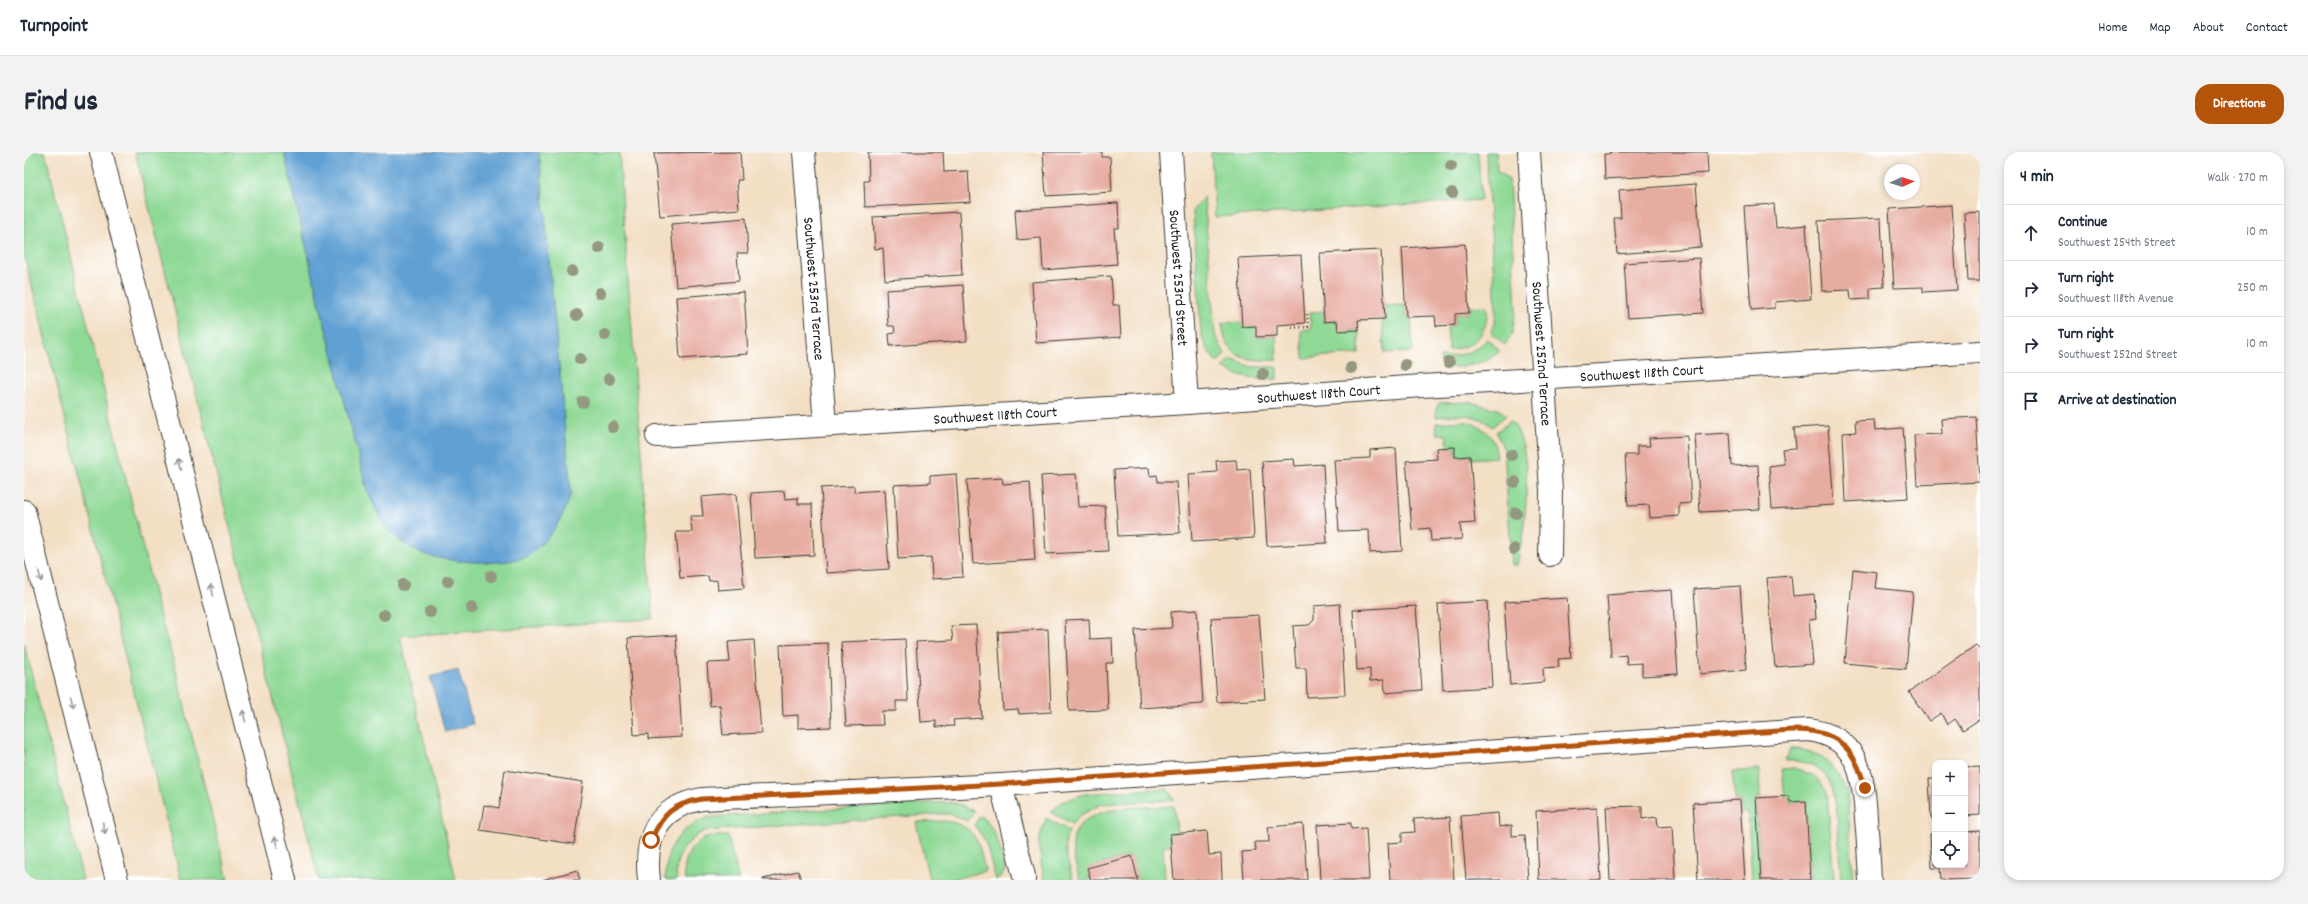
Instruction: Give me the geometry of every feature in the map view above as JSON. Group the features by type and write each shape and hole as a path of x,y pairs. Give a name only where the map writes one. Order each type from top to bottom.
{"main road":[{"path":"101,152 285,880"},
{"name":"Southwest 253rd Terrace","path":"804,152 825,425"},
{"name":"Southwest 253rd Street","path":"1171,152 1187,403"},
{"name":"Southwest 252nd Terrace","path":"1529,152 1546,380 1551,490 1550,555"},
{"name":"Southwest 118th Court","path":"657,436 1187,403 1422,386 1546,380 1980,352"},
{"path":"24,511 117,880"},
{"path":"649,880 648,853 651,840 662,818 683,803 702,799 1001,784 1808,730 1826,734 1848,748 1860,768 1865,788 1870,880"},
{"path":"1001,784 1025,880"}],"path":[{"path":"1288,328 1308,327 1307,313"}],"green space":[{"path":"24,152 45,152 159,613 172,656 228,880 181,880 24,254"},
{"path":"135,152 284,152 319,301 367,490 380,518 571,494 539,152 619,152 653,619 400,636 456,880 319,880"},
{"path":"1211,152 1478,152 1481,200 1215,217"},
{"path":"1486,152 1496,152 1497,171 1509,180 1516,309 1512,334 1505,345 1491,333 1495,323 1496,310"},
{"path":"1204,197 1215,335 1225,354 1217,363 1206,348 1201,333 1193,210"},
{"path":"1405,305 1406,317 1411,317 1413,352 1384,353 1382,319 1385,318 1384,306"},
{"path":"1487,306 1486,324 1478,337 1466,346 1449,350 1447,326 1455,325 1455,314 1469,313 1469,307"},
{"path":"1324,311 1324,322 1337,321 1338,331 1359,330 1359,354 1303,358 1301,330 1311,329 1310,312"},
{"path":"1242,322 1242,327 1256,326 1257,337 1276,336 1277,360 1256,360 1239,355 1233,351 1224,335 1222,323"},
{"path":"1487,339 1500,351 1479,363 1441,368 1440,357 1460,355 1472,351"},
{"path":"1231,359 1252,367 1277,367 1277,379 1255,379 1242,377 1230,372 1223,368"},
{"path":"1468,402 1498,409 1506,415 1492,427 1479,418 1472,416 1458,415 1436,417 1436,409 1439,403"},
{"path":"1465,421 1478,426 1487,433 1494,443 1497,457 1471,459 1470,456 1455,457 1455,447 1447,448 1447,435 1437,434 1436,423"},
{"path":"1511,421 1519,433 1524,450 1526,469 1525,512 1517,565 1512,565 1504,449 1496,432"},
{"path":"24,643 83,880 24,880"},
{"path":"1790,749 1809,752 1818,756 1832,767 1843,783 1847,792 1853,880 1841,880 1837,813 1835,800 1828,779 1822,771 1813,765 1801,762 1785,761"},
{"path":"1794,768 1815,776 1827,792 1834,880 1810,880 1806,802 1789,802 1789,796 1785,797 1782,769"},
{"path":"1759,770 1760,798 1756,798 1761,880 1752,880 1748,813 1741,813 1740,800 1735,800 1732,771"},
{"path":"1167,788 1174,800 1101,804 1079,816 1072,824 1051,812 1062,802 1084,794"},
{"path":"945,802 959,804 974,811 968,821 950,814 942,814 704,831 691,840 682,851 677,865 677,880 666,880 668,858 676,840 690,826 710,817"},
{"path":"1174,806 1177,833 1170,834 1171,845 1163,846 1165,880 1138,880 1131,856 1088,868 1091,880 1080,880 1074,857 1073,843 1077,830 1086,820 1098,814 1113,810"},
{"path":"980,816 991,827 1000,849 1005,872 996,880 985,840 974,825"},
{"path":"1046,818 1069,831 1066,849 1073,880 1044,880 1038,843"},
{"path":"946,821 956,823 964,827 975,838 981,852 985,871 949,880 929,879 916,822"},
{"path":"711,836 728,836 739,880 685,880 684,873 686,860 692,848 697,843"}],"water":[{"path":"284,152 539,152 571,494 564,512 555,528 543,543 528,555 519,559 494,562 451,560 429,556 399,540 388,529 380,517 367,490 319,301"},
{"path":"458,670 473,724 445,732 430,677"}],"building":[{"path":"740,152 742,180 737,180 739,209 660,216 654,153"},
{"path":"868,152 943,152 944,172 968,171 970,202 865,207 864,181 869,181"},
{"path":"1043,152 1102,152 1102,157 1110,157 1112,192 1046,196"},
{"path":"1609,152 1707,152 1708,173 1605,179 1604,154 1610,154"},
{"path":"1696,184 1701,247 1617,254 1614,218 1621,218 1619,190"},
{"path":"1118,203 1119,228 1114,228 1117,264 1043,270 1041,238 1017,240 1015,210"},
{"path":"1774,204 1776,228 1806,225 1811,299 1775,302 1775,308 1751,310 1744,206"},
{"path":"1952,205 1957,290 1923,292 1923,287 1894,288 1889,209"},
{"path":"959,212 962,275 885,280 883,248 875,249 873,217"},
{"path":"1980,212 1980,281 1968,281 1964,213"},
{"path":"746,218 748,253 737,253 739,281 676,287 671,224"},
{"path":"1881,218 1884,287 1870,288 1870,299 1851,300 1850,290 1822,291 1818,221"},
{"path":"1465,244 1469,313 1455,314 1455,325 1436,326 1435,316 1406,317 1402,248"},
{"path":"1381,250 1385,319 1358,320 1359,330 1338,331 1337,321 1324,322 1320,253"},
{"path":"1301,255 1305,323 1277,325 1277,336 1256,337 1256,326 1242,327 1238,258"},
{"path":"1699,258 1703,313 1628,318 1624,263"},
{"path":"1111,276 1113,305 1119,305 1121,337 1036,343 1032,282"},
{"path":"963,285 967,341 890,346 889,334 895,333 894,326 888,326 886,290"},
{"path":"744,292 748,354 680,359 676,297"},
{"path":"1976,417 1980,482 1917,485 1914,435 1942,434 1941,419"},
{"path":"1874,420 1875,430 1903,428 1908,498 1846,502 1843,433 1856,432 1855,421"},
{"path":"1828,426 1834,505 1772,509 1769,466 1784,464 1782,449 1796,448 1794,428"},
{"path":"1730,433 1732,466 1758,465 1760,509 1700,512 1695,435"},
{"path":"1687,436 1691,503 1679,504 1679,516 1650,518 1649,505 1628,506 1625,455 1637,455 1637,446 1650,446 1649,438"},
{"path":"1455,447 1455,457 1470,456 1475,523 1460,524 1462,539 1431,541 1430,528 1412,530 1406,461 1437,459 1436,448"},
{"path":"1396,448 1402,551 1370,553 1369,530 1339,531 1334,460 1370,458 1370,450"},
{"path":"1294,459 1295,466 1323,464 1327,543 1267,546 1262,461"},
{"path":"1236,460 1237,470 1250,469 1254,538 1192,542 1188,474 1217,472 1216,461"},
{"path":"1149,468 1150,476 1157,475 1158,482 1176,482 1180,533 1118,536 1114,470"},
{"path":"956,474 963,577 932,579 931,557 898,559 894,485 930,483 930,476"},
{"path":"1076,474 1078,507 1105,506 1108,551 1046,554 1041,476"},
{"path":"1002,478 1003,484 1030,482 1035,560 973,564 967,480"},
{"path":"854,486 854,492 884,490 889,569 826,573 821,488"},
{"path":"784,491 785,499 798,498 798,504 812,504 814,555 755,558 751,493"},
{"path":"736,494 744,588 718,590 717,580 709,581 708,576 680,578 676,532 692,532 690,516 703,516 701,497"},
{"path":"1853,569 1877,572 1875,588 1913,592 1906,669 1845,663"},
{"path":"1791,576 1793,596 1814,594 1816,619 1809,620 1813,664 1775,667 1767,578"},
{"path":"1740,586 1746,670 1700,674 1694,589"},
{"path":"1672,590 1678,674 1642,676 1642,663 1627,664 1626,655 1611,657 1607,595"},
{"path":"1567,598 1571,658 1558,659 1559,667 1543,668 1544,682 1510,685 1504,602"},
{"path":"1487,601 1492,687 1443,690 1438,604"},
{"path":"1340,604 1345,695 1307,697 1306,668 1296,668 1293,626 1309,625 1314,620 1314,606"},
{"path":"1416,606 1422,690 1385,693 1384,680 1370,681 1370,669 1357,670 1353,610"},
{"path":"1197,610 1203,704 1140,708 1135,630 1172,628 1171,612"},
{"path":"1259,615 1265,699 1217,702 1211,618"},
{"path":"1089,619 1090,639 1112,638 1113,663 1106,663 1108,710 1069,711 1065,620"},
{"path":"976,625 982,718 953,720 954,726 936,727 936,721 921,722 916,642 953,640 951,626"},
{"path":"1048,629 1051,712 1019,714 1018,709 1003,710 998,632"},
{"path":"676,635 682,737 648,739 648,734 634,735 628,638"},
{"path":"905,639 908,701 896,701 896,711 882,711 883,725 846,726 841,642"},
{"path":"754,640 761,733 723,735 720,705 710,706 707,663 730,662 728,642"},
{"path":"828,643 831,727 798,728 798,715 783,716 780,645"},
{"path":"1976,645 1980,651 1980,719 1963,730 1955,719 1947,725 1941,713 1929,721 1909,692"},
{"path":"1980,766 1980,815 1968,816 1968,767"},
{"path":"505,770 583,782 574,844 480,830 484,805 499,808"},
{"path":"1929,779 1932,779 1931,818"},
{"path":"1789,796 1790,802 1806,801 1810,880 1761,880 1756,798"},
{"path":"1740,800 1745,880 1698,880 1693,803"},
{"path":"1642,806 1642,819 1657,817 1658,827 1672,826 1675,880 1610,880 1606,807"},
{"path":"1597,807 1601,880 1539,880 1536,811"},
{"path":"1498,813 1499,827 1512,825 1512,836 1525,835 1528,880 1466,880 1461,816"},
{"path":"1450,817 1454,880 1390,880 1388,843 1402,842 1402,833 1415,832 1414,819"},
{"path":"1351,823 1351,829 1366,828 1369,880 1320,880 1317,825"},
{"path":"1303,824 1307,880 1244,880 1242,852 1256,851 1255,842 1269,842 1268,827"},
{"path":"1207,831 1209,855 1221,854 1222,880 1174,880 1170,834"},
{"path":"1980,831 1980,879 1941,880 1940,868 1968,868 1968,832"},
{"path":"1930,834 1932,834 1932,868"},
{"path":"1132,856 1138,880 1091,880 1087,868"},
{"path":"577,870 580,880 542,880"},
{"path":"798,871 801,880 763,880 763,879"}],"route":[{"path":"651,840 662,818 666,814 683,803 702,799 1097,778 1792,730 1820,732 1835,739 1848,748 1858,763 1865,788"}]}
